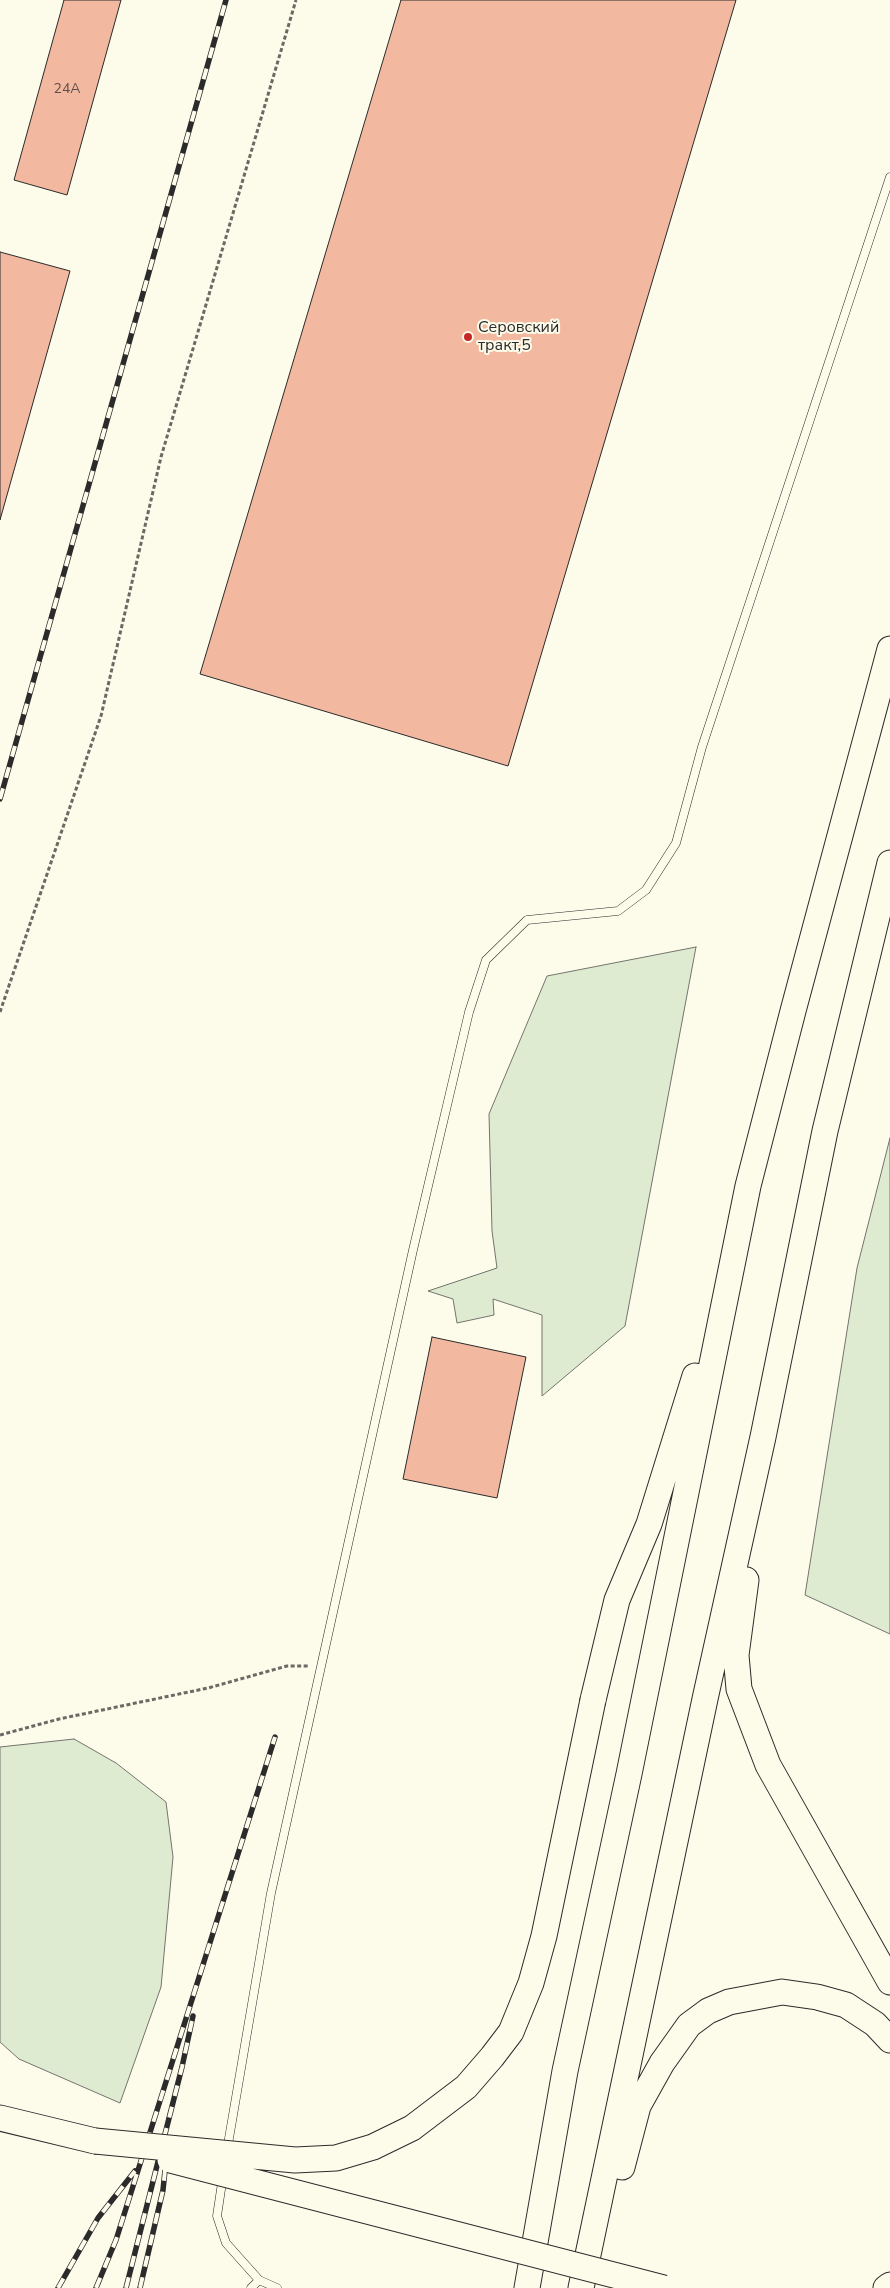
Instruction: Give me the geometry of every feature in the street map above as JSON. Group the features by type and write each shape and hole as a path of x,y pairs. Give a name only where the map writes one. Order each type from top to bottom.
{"main road":[{"path":"95,2141 295,2160 336,2158 373,2147 412,2128 466,2086 511,2032 531,1983 544,1936 593,1700 617,1600 649,1524 687,1404 748,1186 795,1001 890,649"},
{"path":"581,2288 704,1699 763,1437 825,1131 890,863"},
{"path":"527,2288 565,2071 629,1774 748,1186"},
{"path":"763,1437 752,1544 736,1654 739,1689 768,1766 890,1982"},
{"path":"589,2288 638,2106 662,2063 689,2025 708,2011 729,2002 782,1992 817,1997 846,2005 875,2024 890,2040"},
{"path":"0,2118 664,2288"},
{"path":"886,2288 890,2285"}],"lane":[{"path":"225,2160 271,1893 413,1250 469,1012 486,960 527,920 618,911 646,890 676,843 706,738 890,177"},
{"path":"224,2170 216,2216 220,2231 232,2251 259,2280 277,2288"},
{"path":"251,2288 259,2280"}],"path":[{"path":"0,1012 101,716 161,457 296,0"},
{"path":"0,1735 58,1719 208,1688 287,1666 322,1666"}],"green space":[{"path":"696,947 625,1326 542,1396 542,1315 493,1299 494,1315 457,1323 453,1299 428,1291 497,1268 492,1231 489,1114 547,976"},
{"path":"890,1138 890,1634 805,1595 857,1268"},
{"path":"74,1739 116,1763 166,1802 173,1857 161,1987 120,2103 19,2059 0,2042 0,1747"}],"building":[{"path":"64,0 121,0 67,195 14,180"},
{"name":"Серовский тракт,5","path":"401,0 736,0 508,766 200,674"},
{"path":"0,252 70,271 0,520"},
{"path":"432,1337 526,1357 497,1498 403,1479"}],"railway":[{"path":"0,799 226,0"},
{"path":"96,2288 116,2240 275,1737"},
{"path":"126,2288 182,2067 193,2016"},
{"path":"140,2288 163,2190 168,2141"},
{"path":"58,2288 98,2218 135,2171"}],"place":[{"name":"Серовский тракт,5","path":"468,337"}]}
